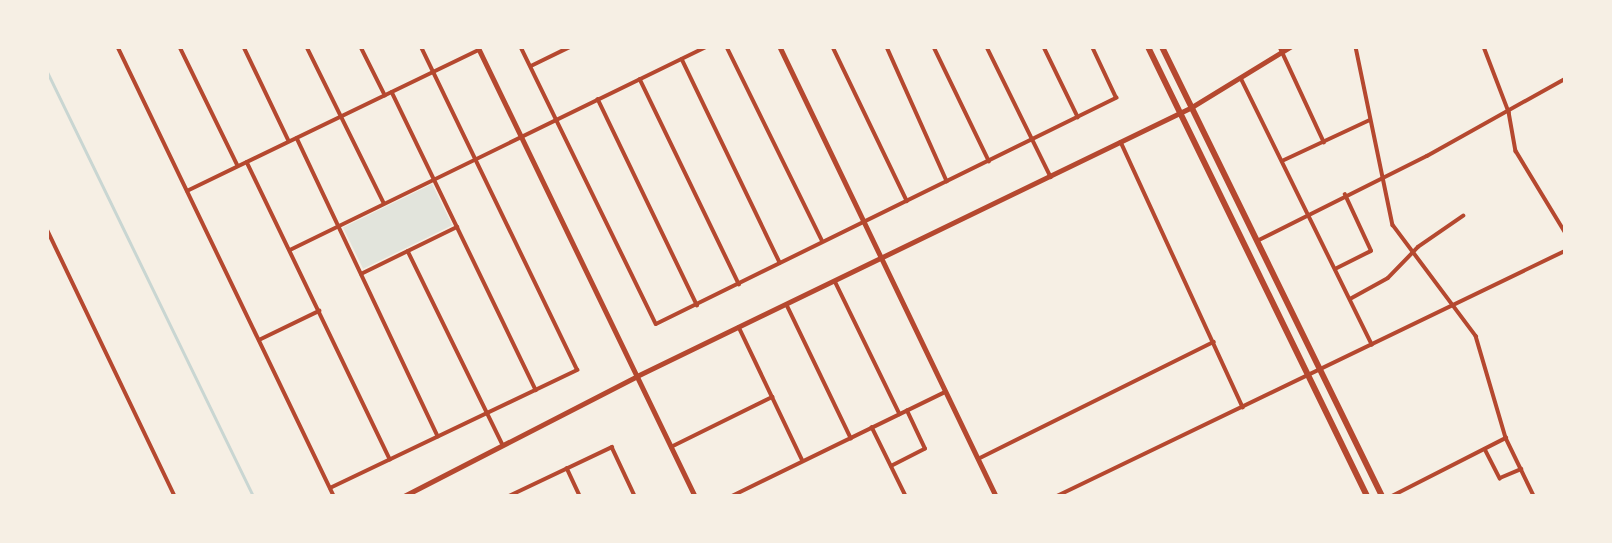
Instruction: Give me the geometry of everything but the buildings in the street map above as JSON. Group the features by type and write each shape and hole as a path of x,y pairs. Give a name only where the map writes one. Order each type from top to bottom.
{"main road":[{"path":"1148,47 1367,496"},
{"path":"1163,47 1382,496"}],"street":[{"path":"117,47 334,496"},
{"path":"180,47 238,166"},
{"path":"244,47 289,141"},
{"path":"307,47 384,204"},
{"path":"362,47 385,95"},
{"path":"330,488 577,370 421,47"},
{"path":"522,47 656,324 822,240 865,222 1116,98 1092,47"},
{"path":"531,66 570,47"},
{"path":"289,250 706,47"},
{"path":"727,47 822,240"},
{"path":"780,47 996,496"},
{"path":"832,47 908,201"},
{"path":"887,47 947,181"},
{"path":"934,47 989,161"},
{"path":"987,47 1051,177"},
{"path":"1044,47 1078,117"},
{"path":"404,496 414,494 637,376 1192,107 1281,50 1290,47"},
{"path":"1356,47 1393,225 1455,302 1476,336 1506,439 1534,496"},
{"path":"1484,47 1509,112 1517,150 1565,232"},
{"path":"187,191 479,49 695,496"},
{"path":"1281,50 1324,142"},
{"path":"682,59 780,263"},
{"path":"1241,78 1372,344"},
{"path":"640,79 739,284"},
{"path":"1256,241 1509,112 1565,79"},
{"path":"391,92 536,390"},
{"path":"598,99 697,305"},
{"path":"1282,161 1370,120"},
{"path":"297,138 438,436"},
{"path":"1121,142 1243,407"},
{"path":"247,162 390,459"},
{"path":"1335,268 1371,251 1345,195"},
{"path":"1350,299 1388,278 1414,253 1463,216"},
{"path":"361,274 457,227"},
{"path":"47,229 175,496"},
{"path":"408,250 503,445"},
{"path":"1057,496 1565,251"},
{"path":"835,281 900,414"},
{"path":"787,304 851,438"},
{"path":"259,341 319,311"},
{"path":"739,327 803,461"},
{"path":"978,459 1214,342"},
{"path":"732,496 945,392"},
{"path":"671,447 772,397"},
{"path":"891,466 925,449 907,411"},
{"path":"872,427 906,496"},
{"path":"1392,496 1506,439"},
{"path":"509,496 612,447 635,496"},
{"path":"1485,449 1500,478 1521,469"},
{"path":"567,468 580,496"},
{"path":"522,490 524,496"}],"shaded area":[{"path":"432,184 452,225 363,269 343,227"}],"waterway":[{"path":"47,71 253,496"}]}
